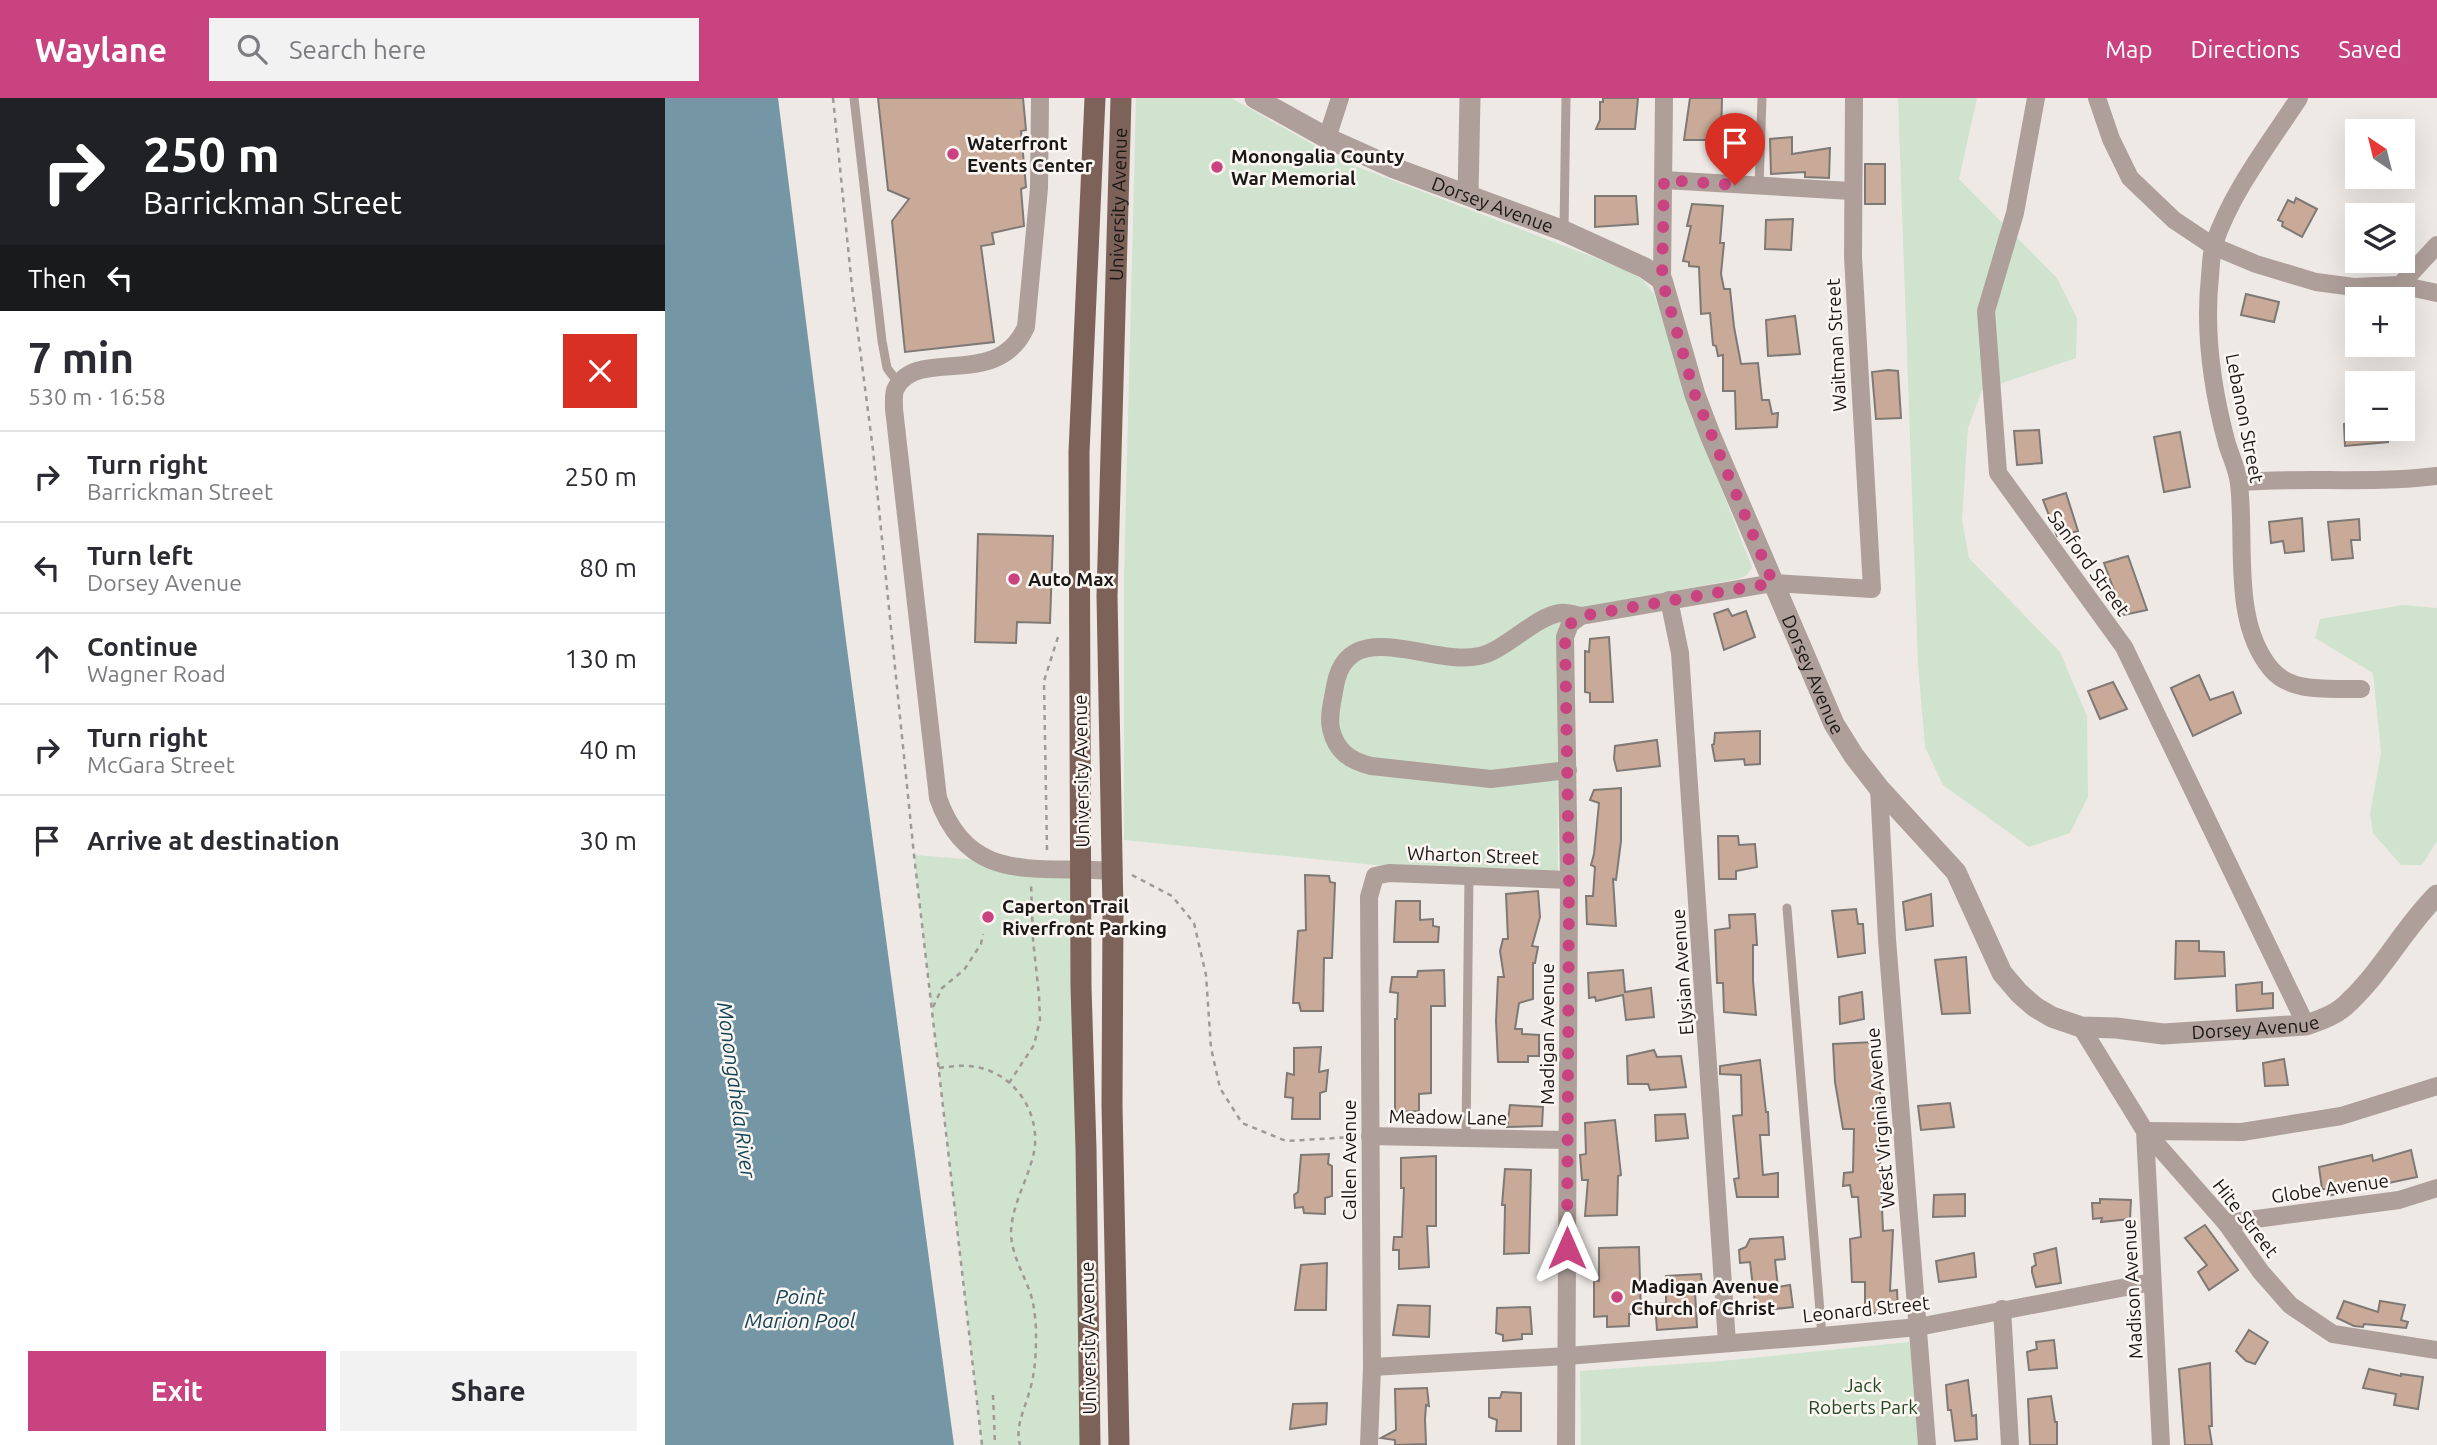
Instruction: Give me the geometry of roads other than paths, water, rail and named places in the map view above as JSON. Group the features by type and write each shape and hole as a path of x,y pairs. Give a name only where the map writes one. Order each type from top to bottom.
{"main road":[{"name":"University Avenue","path":"1090,1445 1081,987 1079,452 1094,98"},
{"name":"University Avenue","path":"1119,1445 1112,1105 1112,871 1107,596 1121,98"}],"street":[{"path":"1040,98 1036,235 1025,327 1020,340 999,358 982,363 916,372 894,390 894,409 937,798 945,819 957,838 976,854 994,863 1112,871"},
{"name":"Dorsey Avenue","path":"1255,98 1327,138 1394,167 1564,231 1622,256 1662,280 1695,395 1834,724 1879,788 1956,872 2002,973 2019,993 2052,1017 2081,1027 2163,1034 2306,1025 2324,1019 2349,1003 2390,954 2418,914 2437,895"},
{"path":"1327,138 1340,98"},
{"path":"1468,195 1470,98"},
{"path":"1662,280 1664,98"},
{"name":"Waitman Street","path":"1773,583 1872,589 1858,367 1851,191 1854,98"},
{"name":"Sanford Street","path":"2036,98 2015,213 1986,311 1998,473 2124,647 2306,1025"},
{"path":"2097,98 2111,139 2130,178 2173,220 2213,246 2256,264 2316,282 2354,287 2400,285 2437,293"},
{"name":"Lebanon Street","path":"2299,98 2243,183 2213,246 2206,310 2212,377 2239,482 2246,609 2256,648 2273,671 2295,687 2361,689"},
{"path":"1664,180 1851,191"},
{"path":"2400,285 2437,245"},
{"path":"2239,482 2282,479 2401,480 2437,475"},
{"path":"1568,770 1491,779 1357,763 1344,755 1332,733 1329,720 1337,676 1345,661 1360,649 1377,646 1449,657 1481,656 1560,613 1575,620 1669,600 1773,583"},
{"name":"Elysian Avenue","path":"1669,600 1681,666 1727,1343"},
{"name":"Madigan Avenue","path":"1566,1445 1569,880 1565,637 1575,620"},
{"name":"West Virginia Avenue","path":"1879,788 1887,939 1927,1445"},
{"name":"Wharton Street","path":"1375,876 1389,873 1569,880"},
{"name":"Callen Avenue","path":"1370,1445 1372,1367 1369,897 1375,876"},
{"name":"Hite Street","path":"2081,1027 2145,1131 2226,1223 2261,1272 2290,1305 2333,1334 2437,1350"},
{"path":"2145,1131 2242,1132 2341,1116 2437,1086"},
{"name":"Madison Avenue","path":"2145,1131 2161,1445"},
{"name":"Meadow Lane","path":"1370,1136 1567,1140"},
{"name":"Globe Avenue","path":"2226,1223 2399,1200 2437,1188"},
{"name":"Leonard Street","path":"1372,1367 1567,1356 1918,1326 2152,1282"},
{"path":"2002,1309 2010,1445"}],"lane":[{"path":"854,98 881,341 887,368 899,384"},
{"path":"1564,231 1566,98"},
{"path":"1759,187 1762,98"},
{"path":"1465,1138 1468,876"},
{"path":"1787,908 1822,1336"}],"water":[{"name":"Point Marion Pool","path":"665,98 778,98 846,641 954,1445 665,1445"}],"place":[{"name":"Waterfront Events Center","path":"953,154"},
{"name":"Monongalia County War Memorial","path":"1217,167"},
{"name":"Auto Max","path":"1014,579"},
{"name":"Caperton Trail Riverfront Parking","path":"988,917"},
{"name":"Madigan Avenue Church of Christ","path":"1617,1297"}],"water label":[{"name":"Monongahela River","path":"736,1090"}],"park label":[{"name":"Jack Roberts Park","path":"1863,1396"}]}
